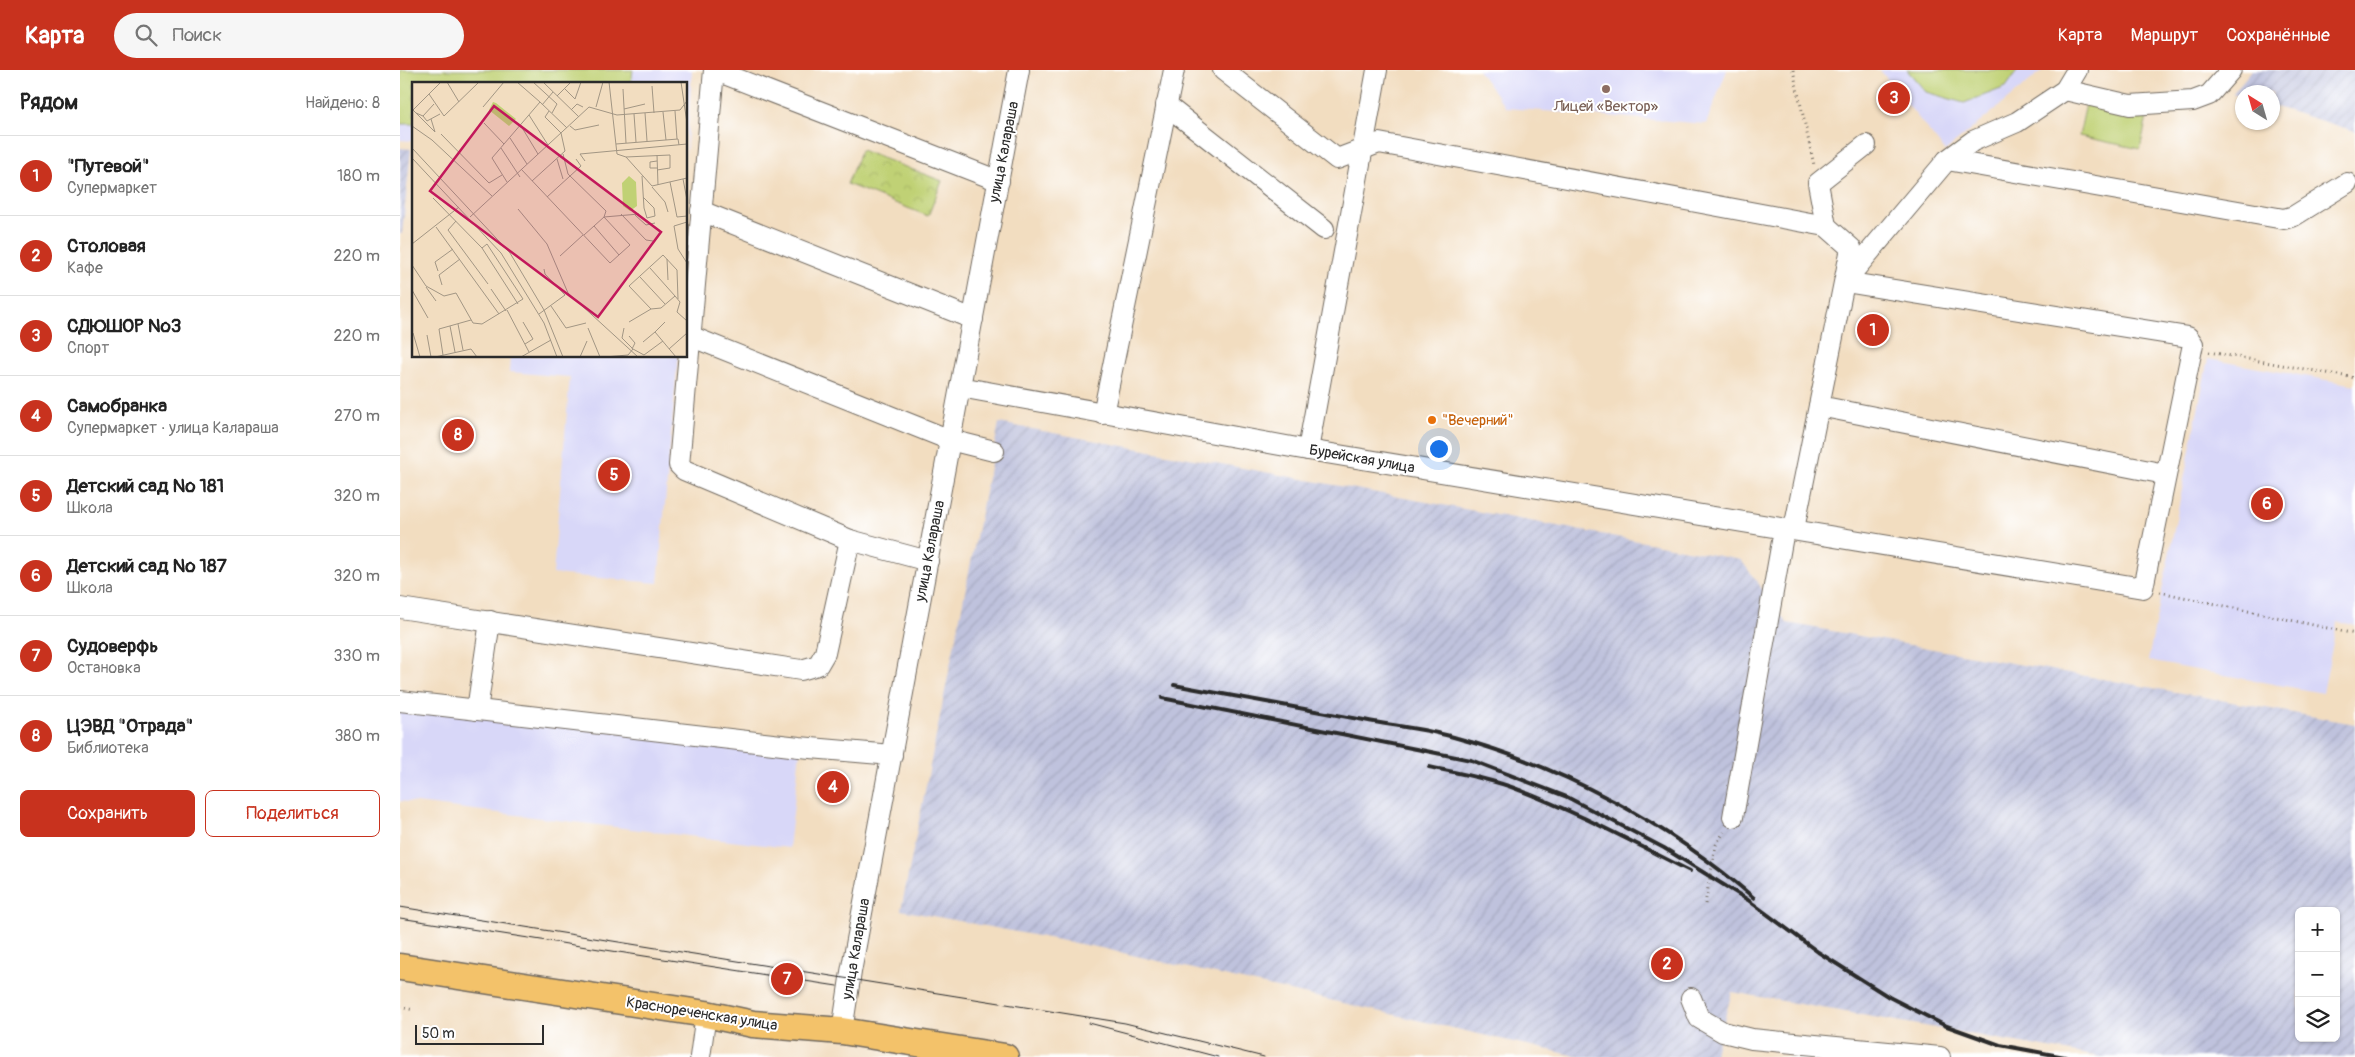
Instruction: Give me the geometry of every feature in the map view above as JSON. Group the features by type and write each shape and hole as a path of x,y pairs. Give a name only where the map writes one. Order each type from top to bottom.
{"main road":[{"name":"Краснореченская улица","path":"400,967 706,1014 753,1024 842,1031 1005,1057"}],"street":[{"path":"928,561 850,540 681,468 679,462 690,336 690,297 702,211 714,70 999,181"},
{"name":"улица Калараша","path":"842,1031 1019,70"},
{"path":"1104,414 1174,70"},
{"path":"1223,70 1337,159 1379,143 1826,226 1851,248 1819,406 1789,529 1733,817"},
{"path":"1308,450 1377,70"},
{"path":"1845,282 1947,160 1973,141 2017,122 2065,90 2077,70"},
{"path":"2065,90 2130,105 2193,101 2209,95 2231,70"},
{"path":"1166,105 1324,229"},
{"path":"1826,226 1818,182 1866,145"},
{"path":"1947,160 2284,219 2294,216 2347,183"},
{"path":"702,211 973,319"},
{"path":"1845,282 2188,337 2193,344 2143,588"},
{"path":"690,336 950,440 994,451"},
{"name":"Бурейская улица","path":"960,387 1308,450 2143,588"},
{"path":"1819,406 2165,474"},
{"path":"400,608 801,670 818,665 825,653 850,540"},
{"path":"477,710 490,621"},
{"path":"400,701 799,747 892,755"},
{"path":"1691,998 1699,1018 1723,1032 1752,1039 1940,1057"},
{"path":"700,1057 706,1014"}],"path":[{"path":"1793,70 1818,182"},
{"path":"2192,348 2355,378"},
{"path":"2143,588 2355,634"},
{"path":"1705,904 1716,845 1733,817"},
{"path":"400,1007 414,1010"}],"shaded area":[{"path":"400,70 692,70 688,127 688,82 412,82 412,141 400,140"},
{"name":"Лицей «Вектор»","path":"1478,70 1727,70 1706,124 1506,108"},
{"path":"1880,70 2043,70 1945,151"},
{"path":"2252,70 2355,70 2355,131 2280,108 2280,85 2240,85"},
{"path":"400,148 411,149 402,234 400,234"},
{"path":"510,358 678,358 658,583 553,574 570,377 509,372"},
{"path":"2208,359 2355,385 2355,625 2337,622 2323,693 2148,661"},
{"path":"999,423 1741,560 1787,623 2355,724 2355,1057 2100,1057 1732,992 1714,1057 1580,1057 1101,948 901,910"},
{"path":"400,706 800,752 789,848 400,801"}],"green space":[{"path":"400,70 633,70 631,82 412,82 412,124 400,124"},
{"path":"1907,70 2018,70 2006,87 1964,103 1926,92"},
{"path":"2086,104 2147,117 2140,149 2079,136"},
{"path":"861,150 942,181 928,216 847,184"}],"tram line":[{"path":"400,907 1125,1023 1264,1057"},
{"path":"400,918 837,986"},
{"path":"1089,1023 1218,1057"}],"railway":[{"path":"1174,685 1434,732 1497,750 1576,782 1651,823 1722,871 1754,898"},
{"path":"1162,698 1471,760 1567,797 1664,848 1748,900 1818,952 1889,997 1944,1025 2000,1045 2065,1057"},
{"path":"1429,767 1493,781 1537,797 1603,827 1690,871"}],"place":[{"name":"Лицей «Вектор»","path":"1606,89"},
{"name":"СДЮШОР №3","path":"1894,98"},
{"name":"\"Путевой\"","path":"1873,330"},
{"name":"\"Вечерний\"","path":"1432,420"},
{"name":"ЦЭВД \"Отрада\"","path":"458,435"},
{"name":"Детский сад № 181","path":"614,475"},
{"name":"Детский сад № 187","path":"2267,504"},
{"name":"Самобранка","path":"833,787"},
{"name":"Столовая","path":"1667,964"},
{"name":"Судоверфь","path":"787,979"}]}
